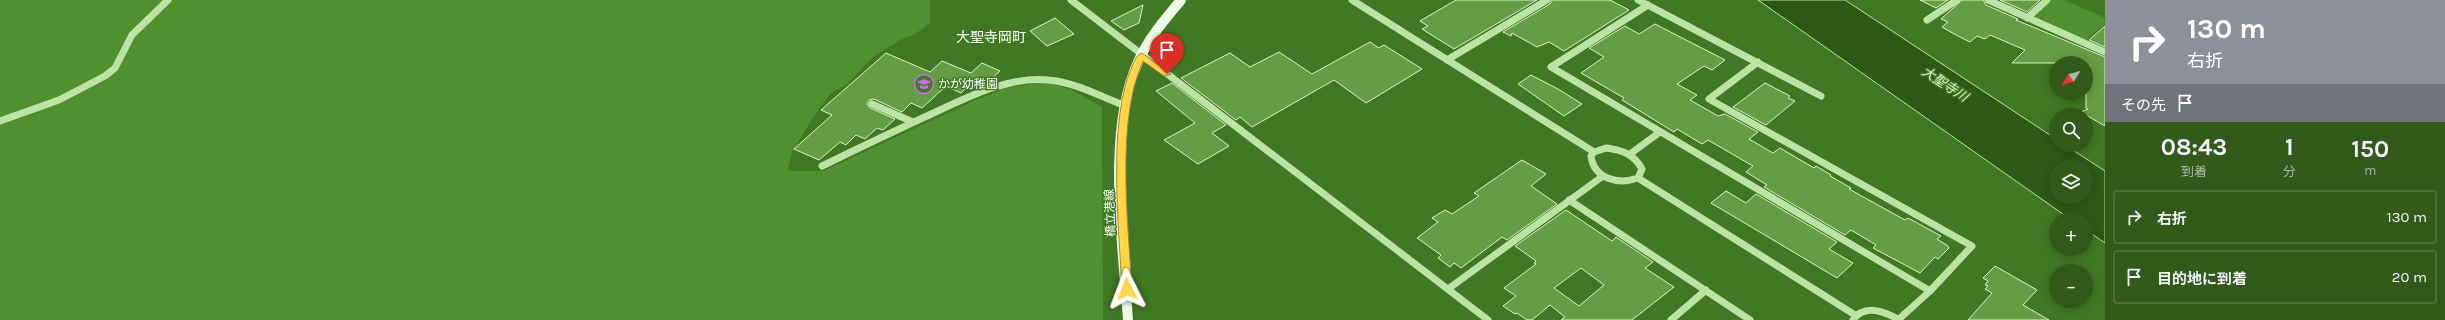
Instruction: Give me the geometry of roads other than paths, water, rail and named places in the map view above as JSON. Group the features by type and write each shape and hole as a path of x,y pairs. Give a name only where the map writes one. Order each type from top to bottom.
{"main road":[{"name":"橋立港線","path":"1128,320 1121,176 1126,106 1134,71 1142,55 1182,0"}],"street":[{"path":"0,121 59,100 105,76 115,68 132,36 168,0"},
{"path":"1071,0 1488,320"},
{"path":"1352,0 1594,152 1614,149 1630,154 1640,164 1641,174 1638,178 1624,182 1603,176 1593,168 1591,162 1594,152"},
{"path":"1447,60 1547,0"},
{"path":"1638,0 1821,96"},
{"path":"1927,20 1957,0"},
{"path":"1988,0 2105,52"},
{"path":"2027,18 2047,0"},
{"path":"1648,5 1551,67 1930,291"},
{"path":"1638,178 1854,318 1861,312 1874,311 1900,320 1930,291 1972,246 1709,99 1758,62"},
{"path":"822,166 913,122 985,91 1008,83 1039,79 1062,82 1126,106"},
{"path":"872,104 913,122"},
{"path":"1630,154 1660,132"},
{"path":"1448,289 1603,176"},
{"path":"1569,200 1750,320"},
{"path":"1671,320 1706,290"}],"water":[{"name":"大聖寺川","path":"1758,0 1845,0 2049,134 2049,152 2076,152 2088,160 2049,160 2049,204 2093,204 2093,163 2105,171 2105,243 2093,235 2093,212 2060,212"}],"place":[{"name":"かが幼稚園","path":"924,84"}],"district":[{"name":"大聖寺岡町","path":"991,37"}]}
